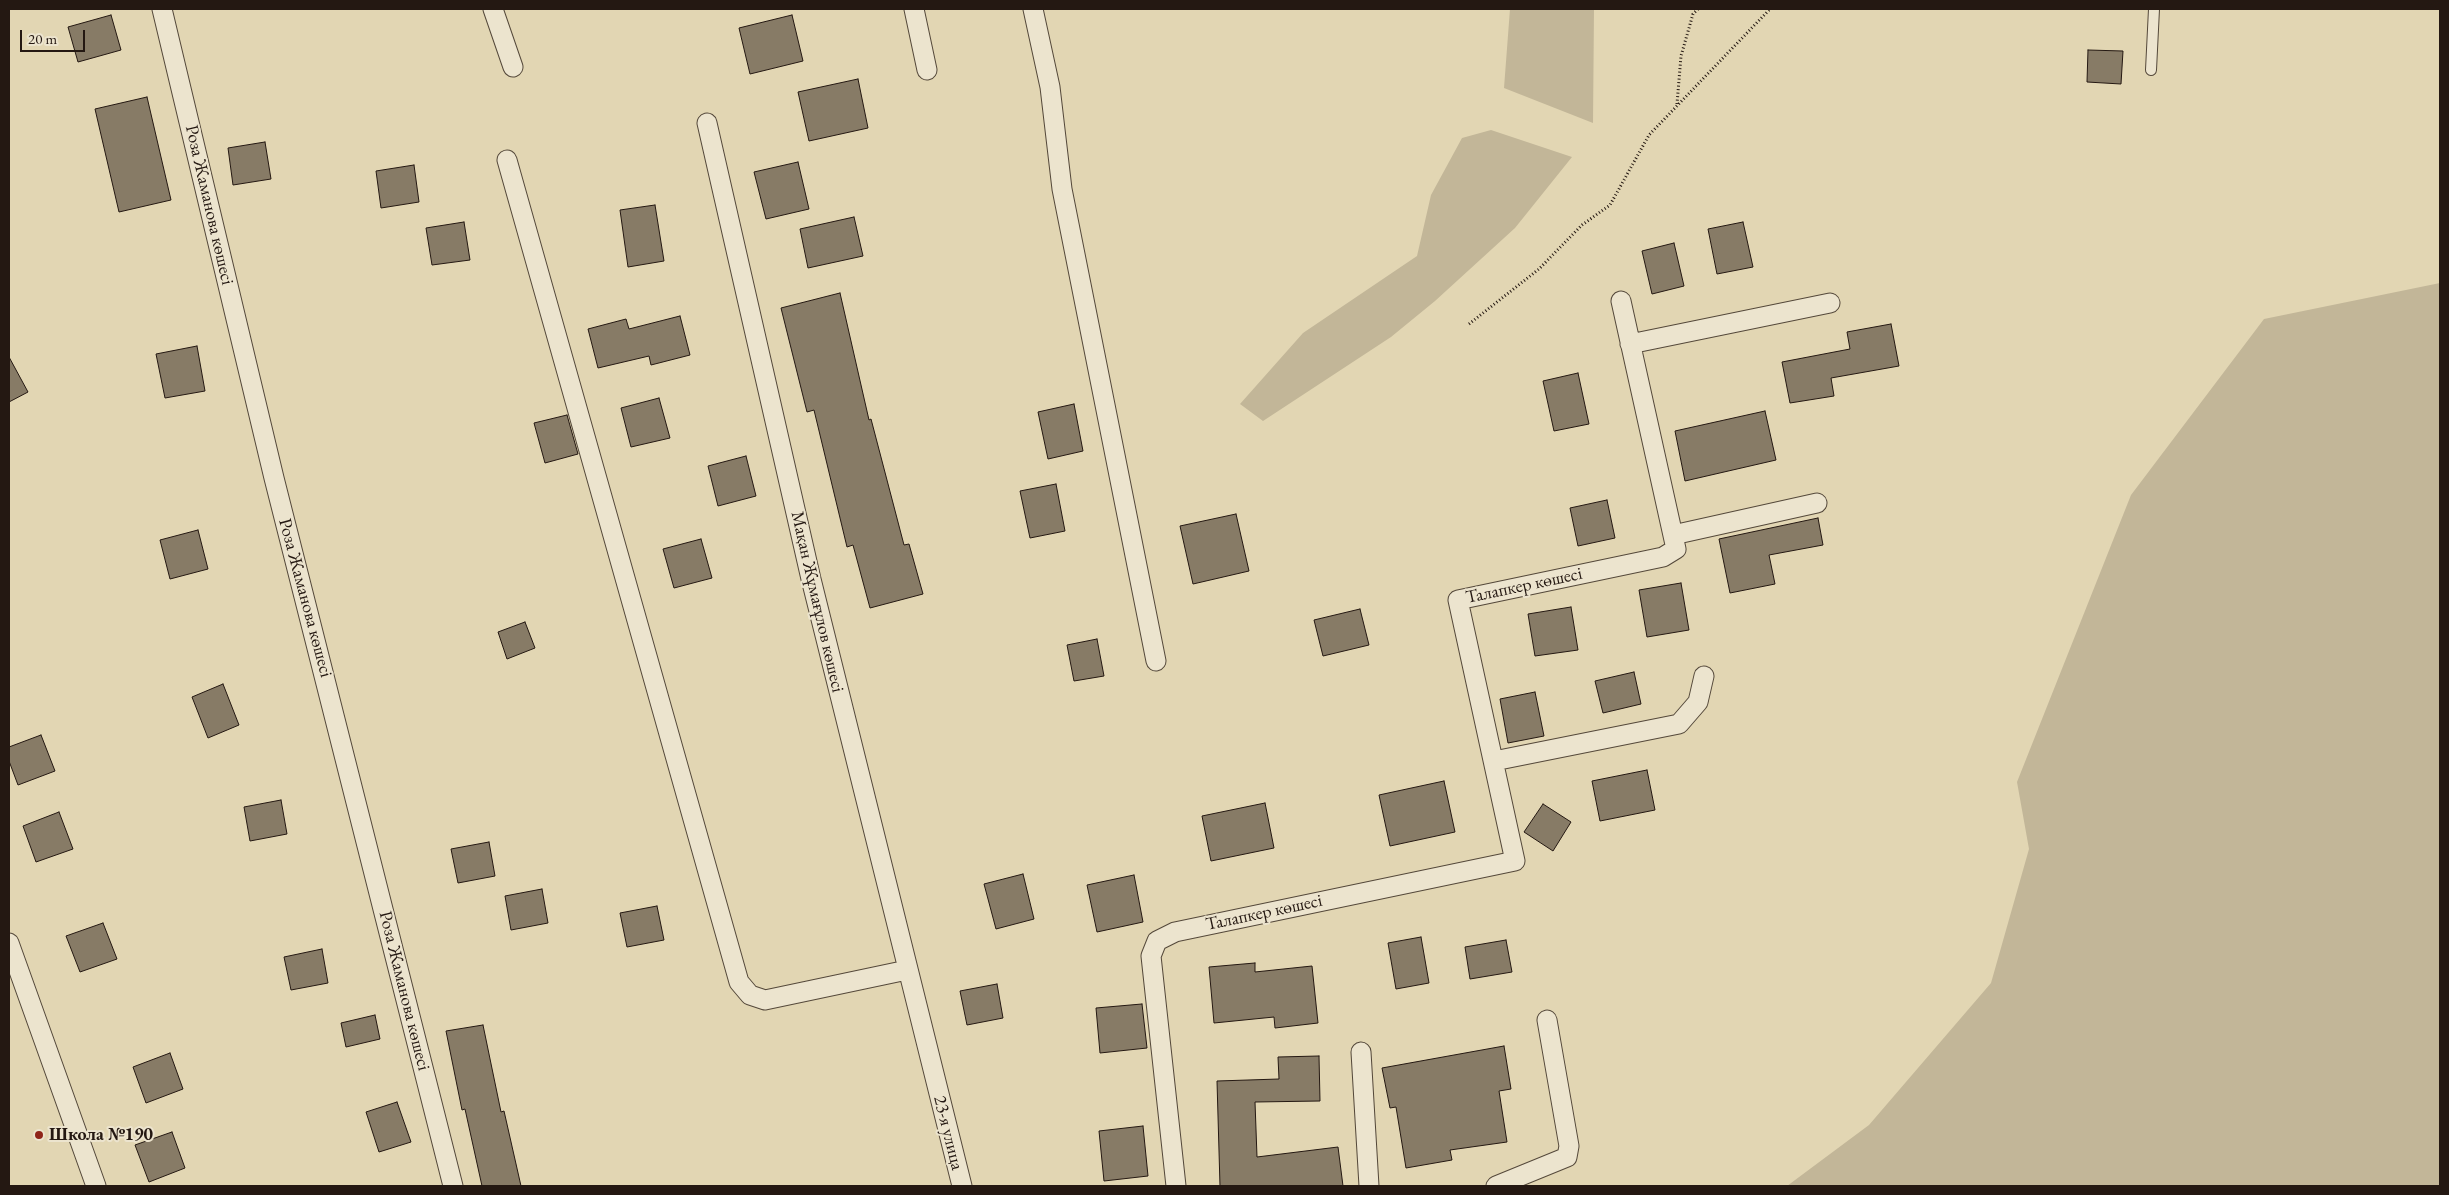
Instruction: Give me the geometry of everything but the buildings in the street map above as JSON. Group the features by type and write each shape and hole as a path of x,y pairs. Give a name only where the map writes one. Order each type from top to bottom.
{"street":[{"name":"Роза Жаманова көшесі","path":"162,9 274,478 453,1186"},
{"path":"493,9 513,67"},
{"path":"914,9 926,70"},
{"path":"1033,9 1050,88 1062,189 1156,661"},
{"name":"Мақан Жұмағұлов көшесі","path":"706,123 811,578 934,1079"},
{"path":"507,160 739,982 750,995 765,1000 907,970"},
{"name":"Талапкер көшесі","path":"1176,1186 1151,956 1157,941 1175,932 1515,861 1458,600 1663,557 1676,550 1621,301"},
{"path":"1630,344 1830,303"},
{"path":"1673,534 1817,503"},
{"path":"1494,761 1679,724 1698,702 1704,676"},
{"path":"9,942 96,1186"},
{"path":"1496,1186 1567,1157 1569,1146 1547,1020"},
{"path":"1361,1052 1368,1186"},
{"name":"23-я улица","path":"934,1079 962,1186"}],"lane":[{"path":"2151,70 2154,9"}],"path":[{"path":"1677,106 1681,56 1693,14 1698,9"},
{"path":"1469,324 1539,269 1582,225 1610,205 1649,136 1770,9"}],"shaded area":[{"path":"1510,9 1594,9 1593,123 1504,88"},
{"path":"1491,130 1572,157 1515,228 1435,301 1391,337 1263,421 1240,404 1303,333 1417,256 1431,195 1462,138"},
{"path":"2440,283 2440,1186 1787,1186 1869,1125 1991,983 2029,849 2017,782 2131,495 2264,319"}],"place":[{"name":"Школа №190","path":"39,1135"}]}
